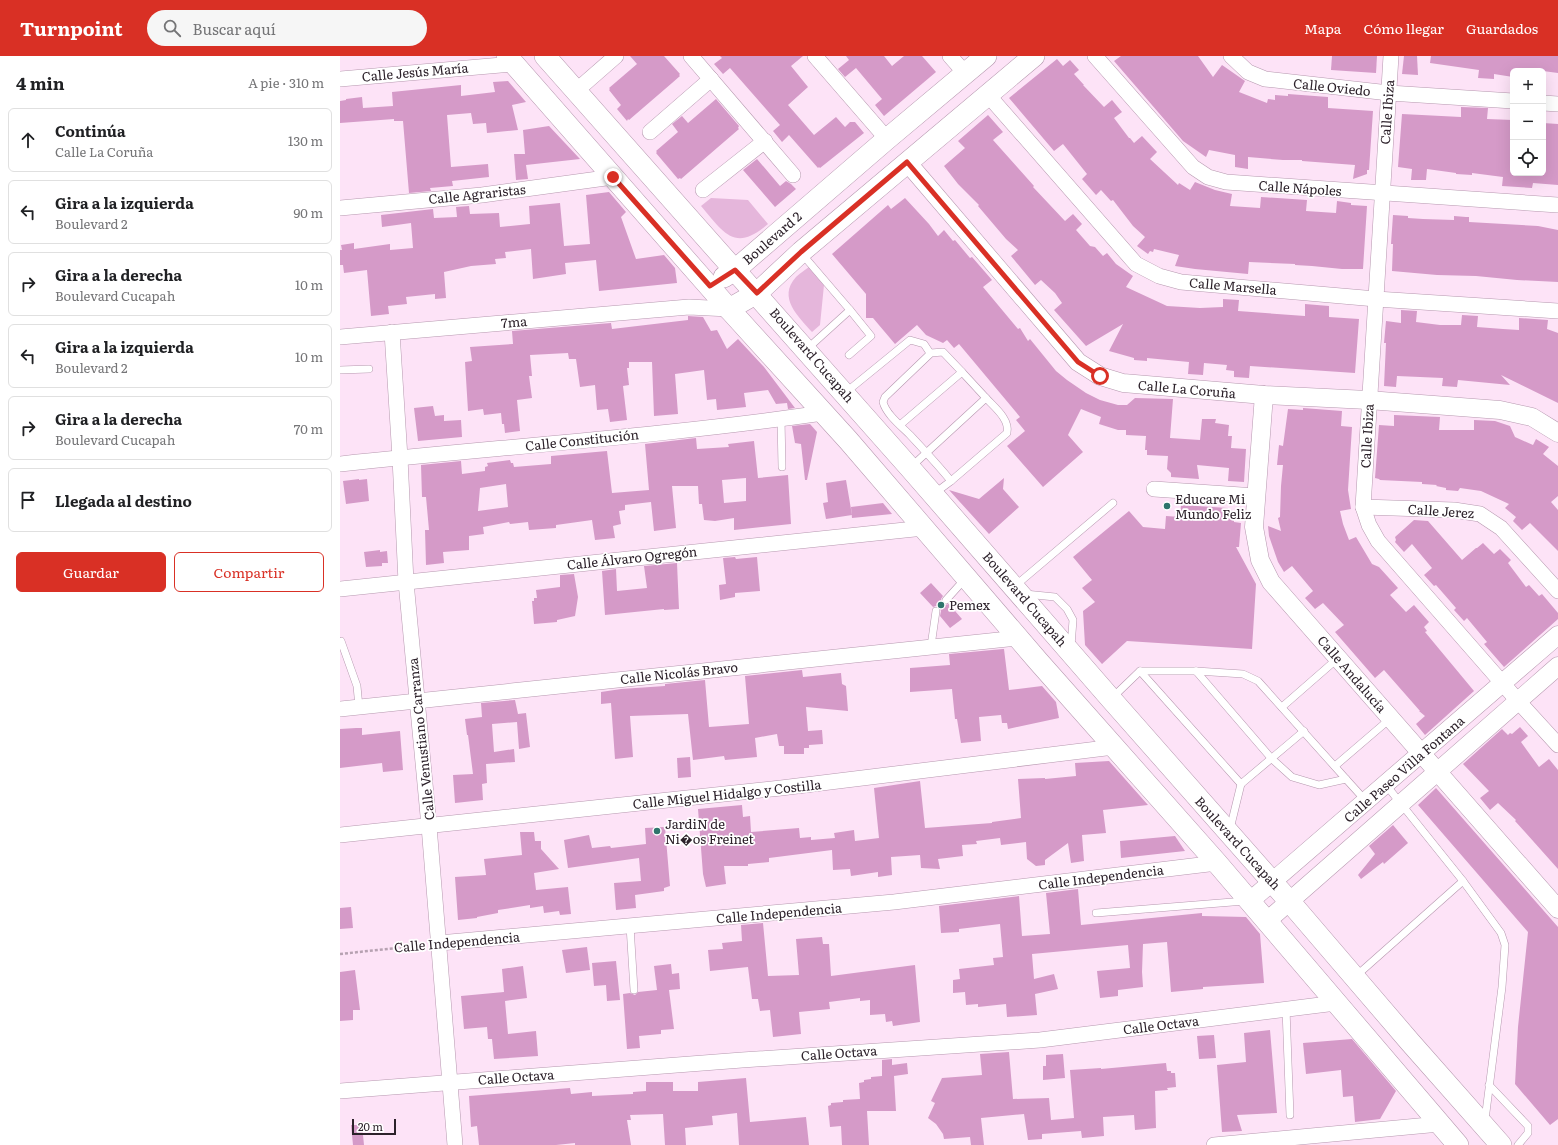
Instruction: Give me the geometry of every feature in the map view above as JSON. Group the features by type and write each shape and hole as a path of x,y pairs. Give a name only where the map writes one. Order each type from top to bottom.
{"main road":[{"name":"Boulevard Cucapah","path":"545,56 757,293 805,350 845,393 1501,1145"},
{"name":"Boulevard 2","path":"710,286 735,270 986,56"},
{"path":"729,309 757,293 801,252 1034,56"},
{"path":"511,60 729,309 848,440 1038,661 1250,901 1458,1145"},
{"path":"848,440 896,477 918,490 933,494"},
{"path":"1038,661 1080,693 1096,699 1111,699"}],"street":[{"path":"576,91 616,56"},
{"path":"691,56 793,175"},
{"path":"815,56 888,139"},
{"path":"950,56 966,73"},
{"name":"Calle Nápoles","path":"1096,56 1192,167 1208,177 1226,182 1558,205"},
{"name":"Calle Oviedo","path":"1231,56 1248,72 1265,79 1388,93 1510,101"},
{"name":"Calle Ibiza","path":"1391,56 1376,299 1368,400 1363,507 1369,525 1378,542 1502,684 1558,744"},
{"name":"Calle Jesús María","path":"340,79 511,60"},
{"path":"650,132 711,79"},
{"name":"Calle Marsella","path":"988,95 1136,264 1159,276 1180,282 1376,299 1558,311"},
{"path":"1546,103 1558,104"},
{"path":"703,190 765,141"},
{"name":"Calle La Coruña","path":"907,162 1078,362 1100,376 1123,383 1264,395 1368,400 1500,410 1532,417 1558,433"},
{"name":"Calle Agraristas","path":"340,208 482,195 613,177"},
{"name":"Boulevard 2","path":"689,308 710,286"},
{"path":"689,308 729,309"},
{"name":"7ma","path":"340,337 689,308"},
{"name":"Calle Venustiano Carranza","path":"392,332 406,582 429,826 451,1081 455,1145"},
{"name":"Calle Andalucía","path":"1264,395 1254,527 1260,560 1271,582 1558,909"},
{"name":"Calle Constitución","path":"340,464 630,436 823,413"},
{"path":"1154,489 1256,496"},
{"name":"Calle Jerez","path":"1363,507 1454,510 1480,514 1502,528 1558,591"},
{"name":"Calle Álvaro Ogregón","path":"340,589 924,528"},
{"name":"Calle Paseo Villa Fontana","path":"1250,901 1558,635"},
{"name":"Calle Nicolás Bravo","path":"340,709 1018,638"},
{"name":"Calle Paseo Villa Fontana","path":"1267,921 1558,666"},
{"name":"Calle Miguel Hidalgo y Costilla","path":"340,835 781,788 1114,747"},
{"name":"Calle Independencia","path":"439,943 894,902 1217,863"},
{"name":"Calle Octava","path":"340,1091 451,1081 1040,1040 1336,1003"},
{"path":"1214,1145 1440,1124"}],"lane":[{"path":"801,252 871,336 849,355"},
{"path":"805,350 850,310"},
{"path":"845,393 910,340 924,344 930,353"},
{"path":"933,494 951,481 1007,433 1008,428 1006,422 986,398 944,352 938,351 930,353 885,397 882,402 900,425 951,481"},
{"path":"340,370 369,369"},
{"path":"900,425 962,372"},
{"path":"910,468 986,398"},
{"path":"781,419 782,467"},
{"path":"1017,590 1113,503"},
{"path":"946,600 967,578"},
{"path":"931,646 936,611"},
{"path":"341,641 357,686 359,707"},
{"path":"1282,707 1338,658"},
{"path":"1140,671 1241,784"},
{"path":"1111,699 1140,671 1196,671 1243,674 1251,677 1258,681 1282,707 1366,802"},
{"path":"1196,671 1271,758 1292,777 1319,785 1346,779"},
{"path":"1335,766 1391,718"},
{"path":"1229,833 1241,784 1304,731"},
{"path":"1386,785 1463,881 1501,932 1505,945 1502,987 1484,1125"},
{"path":"1355,976 1463,881"},
{"path":"1096,913 1250,901"},
{"path":"630,926 634,990"},
{"path":"1286,1009 1290,1114"},
{"path":"1490,1085 1528,1126 1528,1134 1518,1145"}],"path":[{"name":"Calle Independencia","path":"340,954 439,943"}],"shaded area":[{"path":"711,198 748,200 768,224 757,233 747,237 738,238 731,236 717,224 701,206"},
{"path":"809,267 824,285 820,325 812,332 796,314 789,300 791,285 796,277"}],"building":[{"path":"630,56 664,56 680,74 680,76 627,121 617,109 621,105 609,88 637,64"},
{"path":"720,56 803,56 791,66 808,87 788,105 814,135 836,117 845,127 850,122 855,122 864,133 820,168 818,168 789,135 782,142 773,131 780,125 730,68 723,74 714,64 722,58"},
{"path":"846,56 884,56 892,66 904,56 922,56 936,72 884,116 875,105 882,99 856,68 845,77 838,69 849,60"},
{"path":"1121,56 1198,56 1213,77 1222,65 1245,81 1239,92 1267,103 1268,99 1275,100 1275,95 1288,96 1288,94 1328,97 1328,108 1373,111 1369,170 1367,170 1367,174 1353,179 1355,165 1248,157 1248,169 1235,167 1235,155 1209,150 1206,157 1183,141 1114,61"},
{"path":"1332,56 1377,56 1376,73 1331,70"},
{"path":"1404,56 1417,56 1418,75 1402,74"},
{"path":"1431,56 1558,56 1558,73 1546,71 1546,68 1510,68 1510,77 1494,74 1494,79 1478,78 1479,70 1430,63"},
{"path":"1057,59 1063,66 1070,60 1079,70 1074,74 1104,107 1112,100 1122,112 1114,118 1129,138 1134,143 1142,136 1157,152 1150,159 1178,185 1179,183 1190,190 1195,182 1215,190 1232,194 1230,206 1260,208 1261,197 1307,200 1306,211 1336,213 1337,201 1351,203 1351,205 1367,206 1363,269 1342,269 1295,264 1249,262 1248,274 1175,266 1179,255 1154,249 1153,252 1150,251 1148,254 1137,246 1145,237 1133,226 1113,200 1111,201 1101,190 1096,195 1082,179 1087,174 1063,144 1054,151 1009,98"},
{"path":"508,81 526,102 512,105 518,130 487,133 486,123 473,124 471,113 447,115 451,167 488,164 489,177 452,181 453,186 430,188 431,191 409,193 403,121 394,121 394,119 340,123 340,101 346,99 362,97 363,108 393,106 392,92 461,85 461,96 495,92 493,82"},
{"path":"716,99 739,126 739,129 681,179 678,179 656,153 656,151 678,132 672,124 682,116 688,123"},
{"path":"1461,107 1488,108 1487,119 1510,120 1510,176 1546,176 1546,123 1558,124 1558,185 1533,183 1532,188 1502,186 1503,177 1472,173 1472,175 1456,174 1427,169 1426,180 1411,180 1412,169 1398,167 1402,114 1461,117"},
{"path":"988,115 1003,132 993,140 1034,186 1033,187 1065,221 1073,214 1082,224 1076,230 1090,246 1095,247 1103,256 1107,253 1116,264 1133,276 1126,287 1167,306 1200,308 1223,307 1223,299 1239,300 1238,311 1305,316 1305,304 1329,306 1329,317 1359,319 1355,373 1250,366 1249,378 1234,377 1234,371 1226,370 1227,365 1204,363 1203,375 1188,374 1189,362 1147,358 1147,361 1134,360 1134,358 1109,351 1123,324 1086,346 1054,310 1062,303 1055,293 1041,280 1035,285 1011,256 1018,250 1006,239 978,206 979,205 958,184 944,166 965,148 958,141"},
{"path":"549,126 580,159 526,165 528,179 516,180 514,154 525,154 523,130"},
{"path":"757,159 780,186 786,181 796,189 775,207 743,170"},
{"path":"609,192 626,212 621,217 636,259 664,255 675,268 677,283 599,291 596,260 565,263 566,274 533,279 531,249 505,252 506,258 495,259 496,264 471,266 444,272 446,298 435,299 435,294 406,297 407,304 388,306 389,314 371,316 367,270 344,273 343,265 340,265 340,250 342,250 341,245 354,243 354,249 390,244 390,250 413,248 411,223 382,227 381,215 433,209 434,218 457,217 456,207 469,206 470,214 499,213 500,227 530,224 529,206 560,203 564,246 590,244 586,195"},
{"path":"905,198 938,236 944,230 953,241 955,240 970,258 972,257 992,280 983,287 1018,329 1020,328 1028,341 1030,339 1056,371 1086,393 1100,400 1118,405 1127,405 1135,398 1173,399 1170,438 1200,440 1202,419 1216,419 1215,423 1229,425 1228,436 1232,436 1231,448 1246,449 1244,482 1228,481 1229,468 1197,465 1199,479 1171,477 1171,473 1167,469 1168,456 1147,455 1147,450 1145,450 1146,436 1126,435 1126,430 1118,430 1099,424 1101,417 1081,409 1068,435 1083,452 1043,487 1007,446 1025,431 1016,420 1020,417 959,344 954,348 947,340 943,343 926,335 917,325 895,344 873,318 866,318 866,294 832,254 888,205 891,209"},
{"path":"1393,215 1408,216 1408,218 1454,220 1454,216 1469,217 1469,222 1538,226 1558,230 1558,282 1392,271 1393,244 1391,244"},
{"path":"1401,310 1417,311 1416,322 1440,325 1461,325 1462,315 1478,316 1477,327 1519,330 1519,318 1548,320 1547,329 1558,333 1558,403 1501,375 1510,385 1458,380 1457,387 1442,386 1443,378 1397,376 1396,387 1384,386 1386,343 1384,343 1386,321 1401,323"},
{"path":"688,316 703,317 711,331 717,330 727,349 738,339 764,367 795,408 788,409 787,403 776,404 768,390 744,393 746,407 717,410 716,399 707,400 704,370 675,374 678,414 654,416 652,362 629,362 629,368 627,368 629,385 623,386 627,420 610,422 608,409 597,410 595,385 580,387 576,359 569,359 568,353 530,355 532,376 529,376 532,398 517,400 520,431 505,433 501,413 484,415 483,409 468,411 465,362 472,361 470,347 513,344 512,331 611,323 612,329 688,320"},
{"path":"433,406 435,416 444,415 444,421 461,420 462,437 418,441 414,408"},
{"path":"1303,408 1342,411 1341,426 1352,427 1348,490 1351,509 1340,511 1349,540 1356,537 1372,564 1379,567 1398,588 1390,595 1406,612 1414,605 1429,622 1424,627 1427,631 1425,632 1474,691 1425,735 1416,724 1425,716 1384,670 1375,678 1335,632 1344,625 1323,603 1315,609 1305,598 1313,591 1292,566 1284,572 1278,562 1269,536 1268,526 1281,531 1278,518 1280,517 1283,465 1277,465 1279,445 1283,446 1288,409 1303,410"},
{"path":"1394,415 1440,417 1439,430 1474,430 1474,420 1495,421 1510,426 1515,437 1533,445 1536,439 1549,447 1543,454 1558,466 1558,496 1551,502 1558,510 1558,551 1530,523 1522,530 1513,521 1516,517 1505,508 1509,504 1481,491 1460,488 1458,491 1446,490 1446,488 1436,486 1437,485 1422,484 1422,482 1380,480 1375,478 1379,425 1394,426"},
{"path":"810,424 817,432 807,480 805,480 801,444 795,443 792,426"},
{"path":"696,438 697,449 729,447 728,444 754,441 758,478 788,475 791,524 734,530 734,518 715,521 704,520 702,504 699,504 698,486 672,486 676,528 654,531 651,502 625,505 625,510 619,511 621,524 613,526 615,538 595,540 592,520 556,525 556,528 529,530 528,522 510,524 509,522 483,527 484,534 469,536 469,550 443,552 444,563 426,565 425,530 429,530 426,497 422,497 421,465 461,461 462,474 485,471 485,467 488,466 487,463 510,460 514,467 551,464 551,456 607,451 612,493 649,490 645,444","holes":["746,478 746,501 724,503 722,480","506,484 508,507 478,511 480,488"]},
{"path":"1004,478 1003,489 1019,507 989,534 949,490 979,499"},
{"path":"367,479 369,501 346,504 343,481"},
{"path":"846,480 852,515 826,519 823,503 828,502 826,483"},
{"path":"883,503 892,514 852,518 851,507"},
{"path":"1181,505 1228,508 1227,518 1234,519 1234,522 1241,523 1239,547 1236,547 1256,584 1252,649 1127,641 1102,664 1085,645 1083,611 1095,602 1082,588 1092,580 1073,557 1129,511 1143,527 1165,529 1166,516 1180,517"},
{"path":"1414,520 1428,521 1462,560 1483,543 1494,554 1500,549 1511,560 1508,563 1526,587 1529,585 1539,596 1542,594 1558,613 1558,619 1504,667 1484,644 1487,642 1467,618 1464,621 1454,610 1456,608 1436,585 1434,586 1424,575 1432,568 1412,544 1404,552 1395,542 1395,537"},
{"path":"380,550 380,552 387,551 388,563 382,563 382,566 366,567 364,552"},
{"path":"735,557 736,559 757,557 760,591 735,593 735,597 720,600 719,585 726,584 723,558"},
{"path":"677,563 679,609 664,609 605,615 602,571 616,569 617,591 647,588 644,566"},
{"path":"574,574 578,597 575,616 557,620 557,622 534,624 532,601 534,601 534,598 537,598 536,590 560,587 560,575"},
{"name":"Pemex","path":"931,583 943,596 941,599 942,603 945,605 949,604 962,619 950,628 940,616 941,611 939,607 933,607 920,593"},
{"path":"1004,649 1009,690 1042,686 1056,702 1059,718 1008,729 1007,723 1002,723 1001,715 979,717 981,741 961,743 957,719 955,719 952,689 910,692 910,668 950,665 949,654"},
{"path":"802,670 803,677 841,673 842,684 846,686 848,711 806,707 808,731 822,730 823,744 809,745 809,748 804,748 804,754 784,754 784,746 779,746 777,734 755,738 757,757 725,760 724,756 693,760 688,714 630,716 633,757 615,759 611,703 601,704 601,692 665,686 665,684 705,680 709,727 749,724 745,676"},
{"path":"515,700 518,714 526,713 530,747 519,749 517,722 492,724 494,752 514,749 515,762 486,764 487,783 482,784 483,800 455,803 453,775 473,774 465,719 482,717 481,703"},
{"path":"1520,727 1528,736 1521,742 1539,767 1549,759 1558,770 1558,869 1515,821 1516,820 1498,803 1490,810 1480,798 1489,791 1463,764 1502,729 1508,735 1510,733 1512,734"},
{"path":"362,728 362,735 400,731 403,770 383,772 382,763 340,768 340,729"},
{"path":"690,757 691,777 678,778 677,758"},
{"path":"1109,761 1148,805 1103,810 1106,833 1082,835 1084,861 1071,863 1068,843 1045,860 1045,865 1036,866 1027,859 1026,842 1001,845 1000,838 976,841 977,844 962,845 963,856 938,859 940,869 921,868 920,855 891,857 892,875 878,877 878,872 851,876 850,869 833,870 832,850 769,858 769,862 748,864 748,866 724,866 726,884 706,887 703,874 698,809 742,805 743,817 750,816 751,832 799,828 800,838 811,837 811,840 835,838 834,833 854,830 855,841 879,838 874,788 920,781 925,828 992,823 1021,818 1018,779 1045,779 1076,776 1075,763"},
{"path":"1436,788 1558,927 1558,1119 1550,1125 1515,1084 1518,1027 1528,932 1418,805"},
{"path":"1393,825 1408,843 1384,864 1383,862 1361,879 1358,875 1375,854 1369,846"},
{"path":"665,827 670,886 664,888 664,891 635,895 636,908 616,910 614,883 641,881 639,858 568,868 564,840 589,835 592,848 610,846 611,848 646,844 645,828"},
{"path":"520,832 534,832 535,841 541,841 541,849 559,869 534,873 536,890 568,887 571,914 560,915 559,911 544,913 543,906 530,908 530,905 498,910 498,913 477,918 458,920 455,877 486,875 484,859 522,855"},
{"path":"1175,836 1185,851 1121,858 1120,841"},
{"path":"1078,889 1081,925 1202,913 1202,916 1246,917 1260,934 1264,983 1203,987 1203,989 1171,992 1167,942 1143,944 1143,987 1118,990 1118,996 1100,998 1097,971 1130,968 1128,945 1032,954 1034,979 1054,974 1058,989 1035,994 1037,1015 1007,1017 1006,1004 978,1007 978,1004 966,1005 965,992 953,993 953,980 960,979 959,969 994,965 993,958 1003,957 1000,924 959,929 959,932 941,933 939,906 1019,896 1022,936 1050,934 1046,893"},
{"path":"351,907 353,928 340,929 340,908"},
{"path":"763,923 768,976 799,975 796,939 822,937 823,944 829,944 831,976 915,965 920,1022 893,1026 892,1021 886,1022 885,1014 870,1015 870,1000 860,1001 860,998 829,1002 830,1009 799,1012 801,1034 773,1037 770,1010 760,1011 758,999 752,999 748,967 710,971 708,950 723,949 722,943 742,941 741,925"},
{"path":"587,947 590,970 566,973 562,950"},
{"path":"616,961 620,1000 607,1001 606,985 594,986 592,963"},
{"path":"671,964 672,974 679,973 680,989 669,990 674,1029 661,1030 661,1034 639,1036 640,1048 627,1049 623,994 630,993 635,995 638,992 657,990 654,966"},
{"path":"523,966 527,998 505,1001 508,1034 536,1031 538,1056 494,1059 492,1039 488,1039 487,1027 464,1029 461,996 504,992 502,969"},
{"path":"355,970 360,1010 353,1010 353,1020 340,1021 340,972"},
{"path":"1270,1030 1277,1113 1237,1115 1242,1131 1222,1132 1217,1065 1246,1062 1244,1033"},
{"path":"1214,1035 1216,1058 1199,1059 1197,1036"},
{"path":"1352,1039 1396,1091 1380,1119 1355,1122 1353,1096 1343,1097 1341,1070 1306,1074 1303,1043"},
{"path":"1009,1052 1013,1099 1049,1098 1051,1120 1074,1118 1070,1070 1101,1069 1166,1063 1167,1071 1175,1073 1176,1087 1167,1088 1168,1090 1155,1091 1156,1128 1135,1130 1134,1115 1103,1117 1104,1136 1082,1138 1081,1131 1042,1134 1042,1139 1028,1140 1024,1114 981,1118 984,1145 971,1145 970,1137 944,1139 943,1134 936,1124 928,1118 935,1103 931,1101 942,1078 982,1075 980,1054"},
{"path":"1063,1054 1065,1078 1043,1080 1043,1066 1046,1066 1046,1055"},
{"path":"892,1059 892,1065 907,1063 908,1074 894,1076 896,1111 867,1111 869,1145 842,1145 841,1126 830,1127 828,1106 831,1105 831,1103 843,1102 843,1100 860,1099 859,1083 864,1082 864,1080 871,1079 871,1077 882,1076 882,1060"},
{"path":"746,1078 750,1122 806,1117 809,1145 739,1145 737,1113 712,1116 713,1125 685,1128 686,1145 665,1145 663,1114 630,1115 631,1120 627,1120 631,1145 575,1145 575,1143 556,1145 479,1145 477,1126 471,1127 469,1096 570,1088 571,1094 592,1092 592,1096 633,1094 633,1092 646,1091 646,1082 673,1082 673,1091 698,1091 698,1082"},
{"path":"351,1125 362,1125 364,1145 353,1145"}],"place":[{"name":"Educare Mi Mundo Feliz","path":"1167,506"},
{"name":"Pemex","path":"941,605"},
{"name":"JardiN de Ni�os Freinet","path":"657,831"}],"route":[{"path":"613,177 710,286 735,270 757,293 801,252 907,162 1078,362 1100,376"}]}
